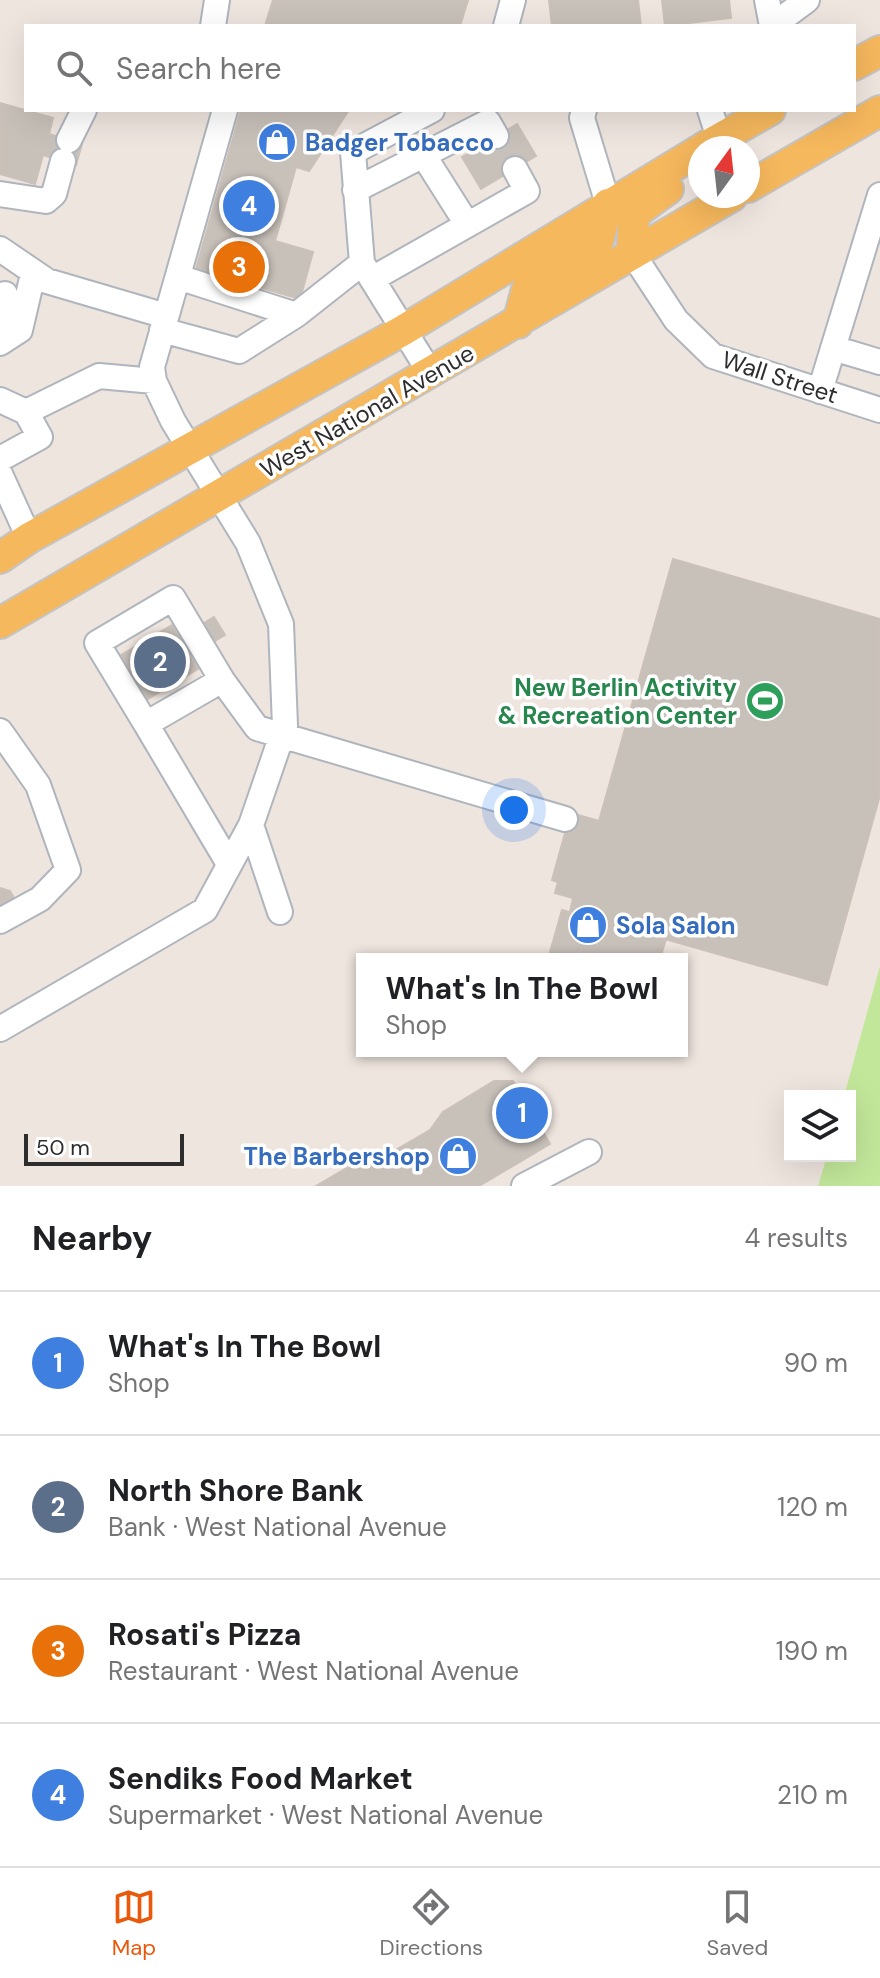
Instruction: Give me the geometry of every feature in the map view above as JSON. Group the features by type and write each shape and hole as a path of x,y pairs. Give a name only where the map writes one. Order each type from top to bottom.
{"main road":[{"path":"856,64 880,51"},
{"path":"760,180 880,111"},
{"path":"716,136 766,112"},
{"path":"0,558 29,538 402,331 688,153"},
{"path":"632,253 633,222 638,208 688,177"},
{"path":"608,204 632,253"},
{"path":"518,323 527,289 591,250 598,241 608,204"},
{"name":"West National Avenue","path":"0,623 711,208"}],"street":[{"path":"213,24 217,0"},
{"path":"507,24 513,0"},
{"path":"767,0 772,24"},
{"path":"775,24 807,0"},
{"path":"0,194 46,201 54,194 66,151 83,112"},
{"path":"0,1029 205,910 251,825 285,726 281,624 248,543 189,449 154,381 152,367 224,112"},
{"path":"428,112 353,152 355,190 367,271 431,374"},
{"path":"584,112 582,118 608,204"},
{"path":"355,190 488,122 495,134"},
{"path":"424,156 467,224"},
{"path":"0,249 33,274 239,351 367,271 467,224 527,191 517,172"},
{"path":"820,391 876,206"},
{"name":"Wall Street","path":"632,253 676,320 713,356 880,410"},
{"path":"0,343 20,330 33,274"},
{"path":"178,277 296,315"},
{"path":"0,321 10,312 2,290"},
{"path":"833,348 880,362"},
{"path":"26,412 99,376 154,381"},
{"path":"0,400 26,412 40,437 0,459"},
{"path":"0,474 29,538"},
{"path":"229,864 97,643 173,598 222,680 257,728 565,819"},
{"path":"146,724 222,680"},
{"path":"0,731 38,785 68,870 40,899 0,921"},
{"path":"251,825 280,912"},
{"path":"524,1186 589,1152"}],"green space":[{"path":"880,966 880,1186 818,1186 825,1162 856,1162 856,1090 846,1090"}],"building":[{"path":"273,0 468,0 461,24 266,24"},
{"path":"549,0 638,0 641,24 552,24"},
{"path":"662,0 729,0 731,18 665,24"},
{"path":"0,103 53,118 49,134 82,144 76,165 43,155 35,184 0,174"},
{"path":"240,112 348,112 309,171 296,167 275,241 313,252 300,299 196,269"},
{"path":"517,124 536,156 481,189 462,157"},
{"path":"673,559 880,619 880,795 827,985 570,912 573,898 555,893 558,882 552,880 567,826 574,828 578,815 599,821"},
{"path":"214,617 225,635 190,656 198,669 148,699 121,655 172,625 180,638"},
{"path":"0,888 10,891 17,903 0,911"},
{"name":"Sola Salon","path":"562,910 666,939 662,953 550,953"},
{"path":"494,1081 513,1081 550,1144 479,1186 316,1186 359,1161 380,1159 430,1130 443,1112"}],"tunnel":[{"path":"496,136 515,169"}],"place":[{"name":"Badger Tobacco","path":"277,142"},
{"name":"Sendiks Food Market","path":"249,206"},
{"name":"Rosati's Pizza","path":"239,267"},
{"name":"North Shore Bank","path":"160,662"},
{"name":"New Berlin Activity & Recreation Center","path":"765,701"},
{"name":"Sola Salon","path":"588,925"},
{"name":"What's In The Bowl","path":"522,1113"},
{"name":"The Barbershop","path":"458,1156"}]}
